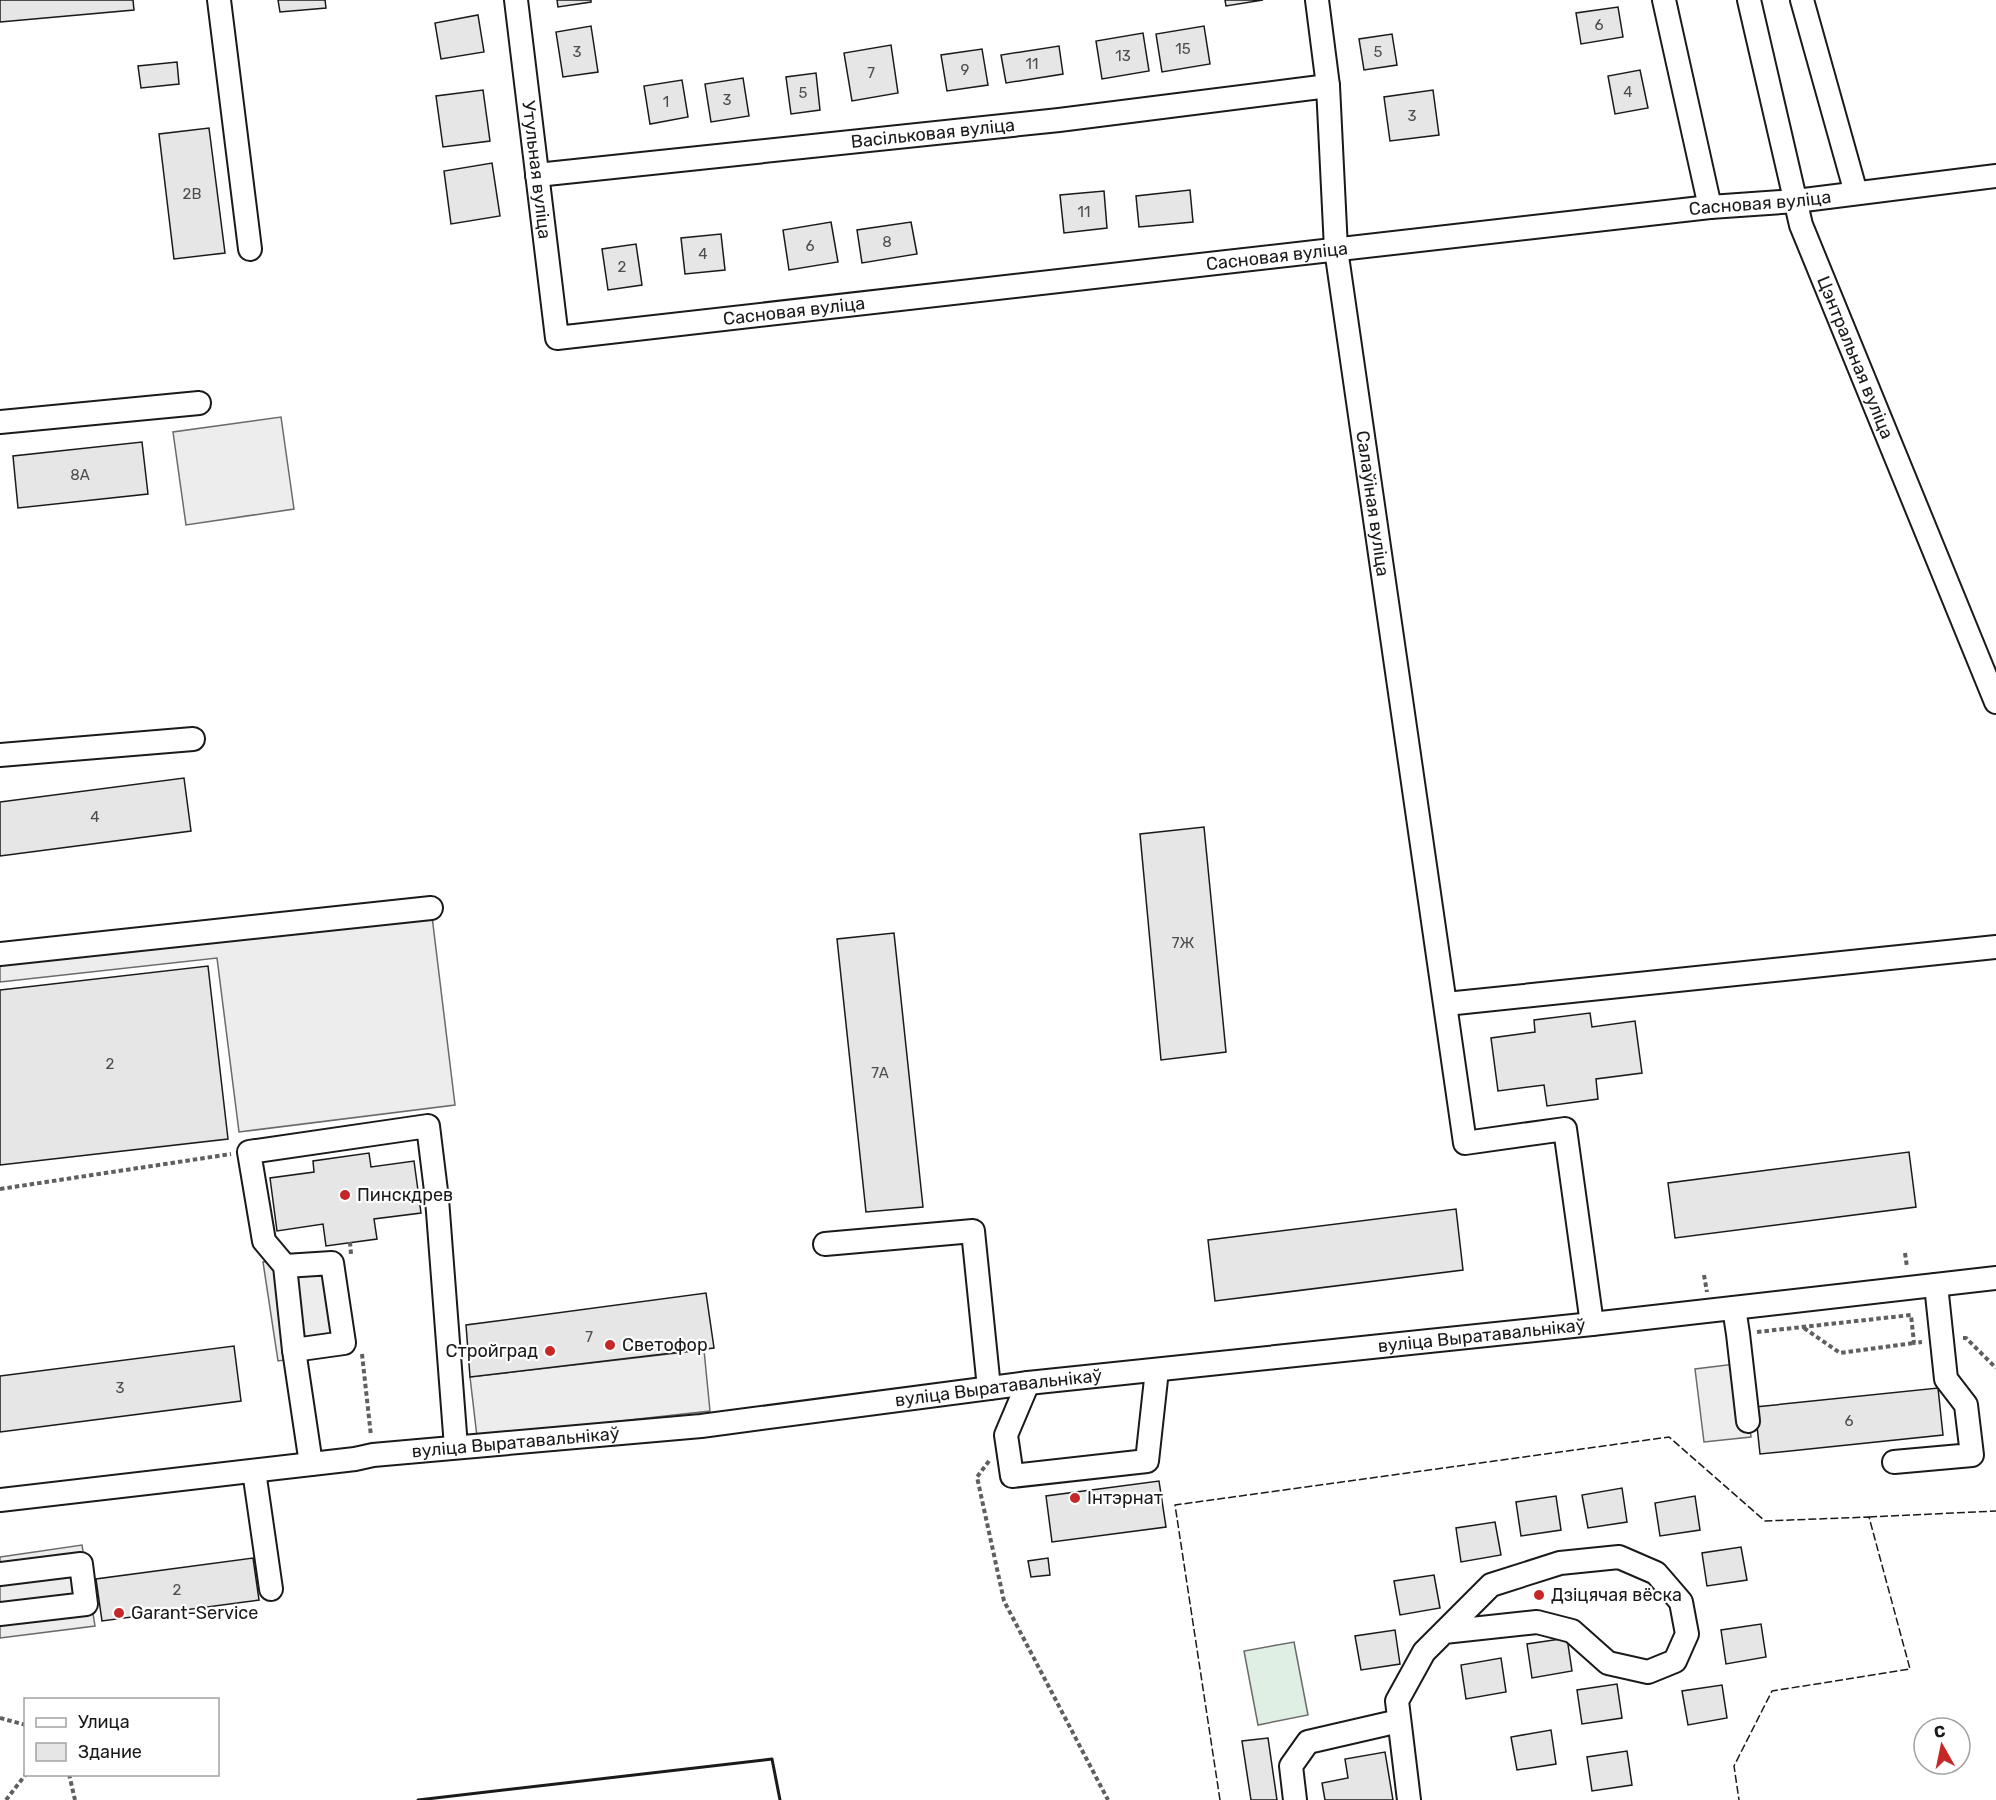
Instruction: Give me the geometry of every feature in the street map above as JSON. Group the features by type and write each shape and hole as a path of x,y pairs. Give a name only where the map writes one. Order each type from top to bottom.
{"street":[{"path":"219,0 250,249"},
{"name":"Утульная вуліца","path":"516,0 557,338"},
{"name":"Салаўіная вуліца","path":"1317,0 1328,86 1336,249 1446,1004 1464,1143 1565,1129 1592,1324"},
{"path":"1664,0 1710,207"},
{"name":"Цэнтральная вуліца","path":"1749,0 1801,225 1996,702"},
{"path":"1802,0 1856,194"},
{"name":"Васільковая вуліца","path":"537,175 1059,120 1328,86"},
{"name":"Сасновая вуліца","path":"557,338 1710,207 1796,201 1996,176"},
{"path":"0,422 199,403"},
{"path":"0,755 193,740"},
{"path":"0,954 431,908"},
{"path":"1446,1004 1996,947"},
{"path":"311,1464 294,1350 285,1266 264,1241 249,1152 428,1126 437,1199 456,1447"},
{"path":"825,1244 973,1231 989,1388"},
{"path":"285,1266 332,1263 344,1343 294,1350"},
{"name":"вуліца Выратавальнікаў","path":"0,1500 374,1455 700,1426 1028,1383 1592,1324 1996,1278"},
{"path":"1894,1462 1972,1455 1966,1405 1946,1378 1936,1285"},
{"path":"1734,1308 1748,1421"},
{"path":"1028,1383 1006,1435 1012,1476 1147,1461 1157,1370"},
{"path":"254,1471 271,1589"},
{"path":"1409,1800 1397,1701 1424,1652 1444,1632 1491,1585 1560,1563 1619,1557 1656,1573 1681,1602 1688,1634 1675,1661 1648,1672 1608,1663 1572,1631 1537,1622 1444,1632"},
{"path":"0,1574 81,1564 86,1604 0,1614"},
{"path":"1295,1800 1291,1766 1308,1742 1399,1721"}],"path":[{"path":"0,1189 249,1152"},
{"path":"1704,1275 1709,1310"},
{"path":"1738,1334 1911,1315 1914,1343"},
{"path":"1803,1327 1840,1353 1966,1338 1996,1368"},
{"path":"1006,1435 977,1477 1004,1601 1108,1800"},
{"path":"0,1718 24,1724"},
{"path":"6,1800 24,1776"},
{"path":"69,1776 75,1800"}],"green space":[{"path":"1294,1642 1308,1715 1258,1725 1244,1651"}],"shaded area":[{"path":"281,417 294,509 186,525 173,432"},
{"path":"431,908 455,1105 239,1132 217,958 0,982 0,954"},
{"path":"335,1252 350,1350 278,1361 263,1262"},
{"path":"704,1350 710,1411 477,1437 470,1377"},
{"path":"1743,1363 1751,1437 1704,1442 1695,1369"},
{"path":"82,1545 95,1626 0,1638 0,1557"}],"building":[{"path":"0,0 133,0 134,10 0,22"},
{"path":"278,0 325,0 326,8 280,12"},
{"path":"557,0 591,0 591,2 558,7"},
{"path":"1225,0 1263,0 1226,6"},
{"path":"1618,7 1623,37 1581,44 1576,13"},
{"path":"478,15 484,52 441,59 435,23"},
{"path":"591,26 598,72 563,77 556,32"},
{"path":"1204,26 1210,64 1162,72 1156,34"},
{"path":"1143,33 1149,71 1102,79 1096,41"},
{"path":"1392,34 1397,65 1364,70 1359,39"},
{"path":"891,45 898,93 852,101 844,53"},
{"path":"1059,46 1063,74 1006,83 1001,55"},
{"path":"982,49 988,85 947,91 941,55"},
{"path":"177,62 179,84 141,88 138,66"},
{"path":"1640,70 1648,108 1615,114 1608,76"},
{"path":"816,73 820,110 791,114 786,77"},
{"path":"743,78 749,116 711,122 705,84"},
{"path":"682,80 688,117 650,124 644,86"},
{"path":"483,90 490,141 443,147 436,96"},
{"path":"1433,90 1439,135 1390,141 1384,97"},
{"path":"209,128 225,253 174,259 159,134"},
{"path":"492,163 500,216 451,224 444,171"},
{"path":"1190,190 1193,222 1139,227 1136,196"},
{"path":"1104,191 1107,228 1064,233 1060,195"},
{"path":"831,222 838,262 789,270 783,230"},
{"path":"911,222 917,254 862,263 857,230"},
{"path":"721,234 725,270 685,274 681,238"},
{"path":"636,244 642,285 608,290 602,249"},
{"path":"142,442 148,494 18,508 13,456"},
{"path":"184,778 191,831 0,856 0,802"},
{"path":"1204,827 1226,1052 1161,1060 1140,834"},
{"path":"894,933 923,1207 866,1212 837,939"},
{"path":"208,966 228,1139 0,1165 0,990"},
{"path":"1590,1013 1592,1027 1635,1021 1642,1073 1596,1079 1598,1099 1547,1106 1544,1085 1498,1091 1491,1038 1535,1032 1534,1020"},
{"path":"1909,1152 1916,1207 1675,1238 1668,1183"},
{"name":"Пинскдрев","path":"369,1153 371,1167 414,1161 421,1213 374,1219 377,1239 326,1246 323,1224 277,1231 270,1178 314,1172 313,1161"},
{"path":"1456,1209 1463,1270 1215,1301 1208,1240"},
{"path":"706,1293 714,1348 470,1377 466,1325"},
{"path":"234,1346 241,1401 0,1432 0,1376"},
{"path":"1938,1388 1943,1435 1760,1454 1755,1407"},
{"path":"1159,1481 1166,1527 1052,1542 1046,1496"},
{"path":"1622,1488 1627,1522 1588,1528 1582,1495"},
{"path":"1556,1496 1561,1530 1521,1536 1516,1502"},
{"path":"1695,1496 1700,1530 1660,1536 1655,1503"},
{"path":"1495,1522 1501,1555 1461,1562 1456,1528"},
{"path":"1741,1547 1747,1580 1707,1586 1702,1553"},
{"path":"253,1558 259,1600 102,1621 96,1579"},
{"path":"1048,1558 1050,1575 1031,1577 1028,1561"},
{"path":"1434,1575 1440,1608 1400,1615 1394,1581"},
{"path":"1761,1624 1766,1657 1726,1664 1721,1630"},
{"path":"1395,1630 1400,1664 1361,1670 1355,1636"},
{"path":"1567,1638 1572,1671 1532,1678 1527,1644"},
{"path":"1501,1658 1506,1692 1466,1699 1461,1665"},
{"path":"1617,1684 1622,1718 1582,1724 1577,1690"},
{"path":"1722,1685 1727,1718 1688,1725 1682,1691"},
{"path":"1551,1730 1556,1764 1517,1770 1511,1737"},
{"path":"1268,1738 1277,1800 1251,1800 1242,1741"},
{"path":"1627,1751 1632,1785 1592,1791 1587,1757"},
{"path":"1385,1752 1393,1800 1325,1800 1322,1783 1348,1778 1345,1759"}],"fence":[{"path":"1220,1800 1175,1505 1669,1437 1765,1521 1869,1517 1910,1669 1772,1691 1734,1766 1739,1800"},
{"path":"1869,1517 1996,1511"}],"wall":[{"path":"418,1800 772,1759 780,1800"}],"place":[{"name":"Пинскдрев","path":"345,1195"},
{"name":"Светофор","path":"610,1345"},
{"name":"Стройград","path":"550,1351"},
{"name":"Інтэрнат","path":"1075,1498"},
{"name":"Дзіцячая вёска","path":"1539,1595"},
{"name":"Garant-Service","path":"119,1613"}]}
